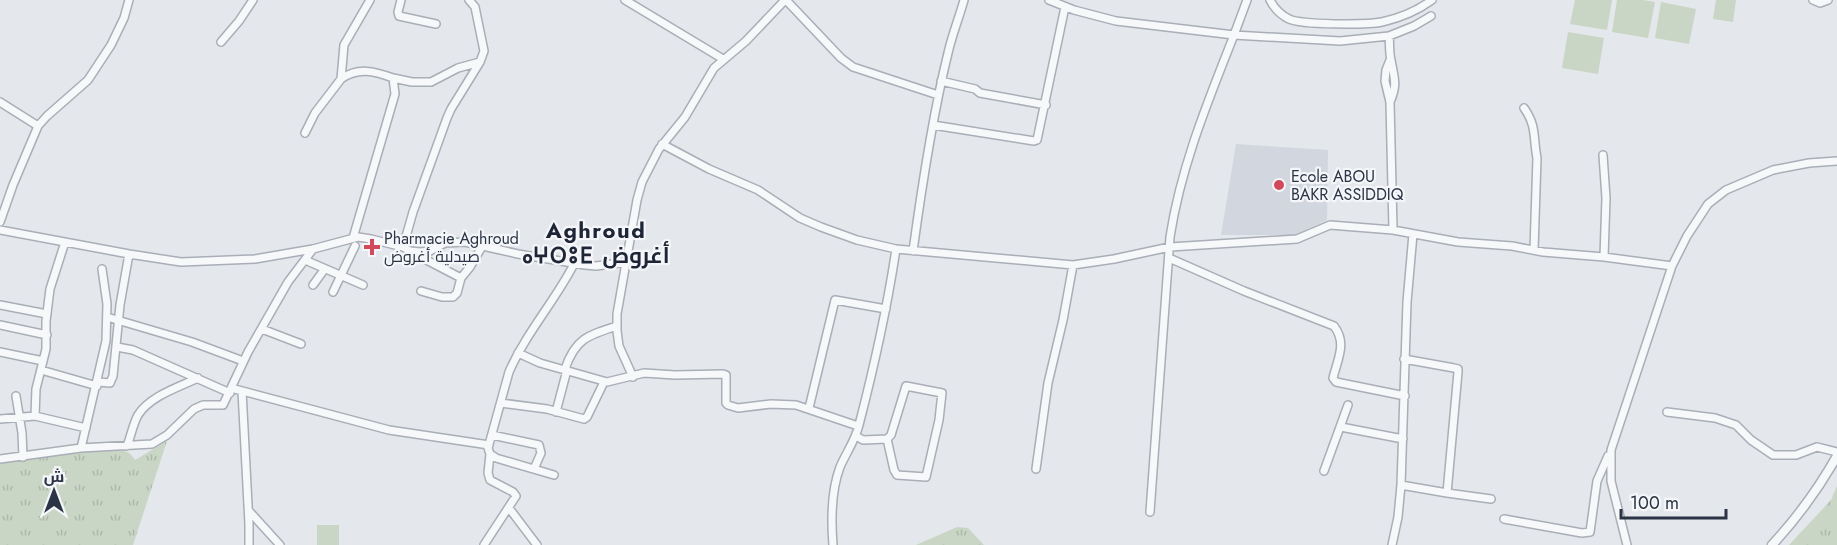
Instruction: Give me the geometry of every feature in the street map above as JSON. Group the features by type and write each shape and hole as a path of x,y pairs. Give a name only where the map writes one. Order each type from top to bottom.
{"street":[{"path":"0,222 38,126 88,80 111,45 124,18 129,0"},
{"path":"220,42 239,21 253,0"},
{"path":"341,79 341,54 344,45 370,0"},
{"path":"401,0 399,16 436,24"},
{"path":"407,249 413,212 451,109 480,62 484,51 476,10 474,4 469,0"},
{"path":"476,10 480,0"},
{"path":"625,0 723,59"},
{"path":"633,377 619,346 617,326 637,200 642,182 662,144 685,117 714,68 746,41 786,0 841,58 853,67 938,95"},
{"path":"913,251 938,95 948,50 964,0"},
{"path":"1049,0 1065,7 1116,21 1234,35 1340,40 1389,36 1431,16"},
{"path":"1150,512 1175,201 1196,134 1247,0"},
{"path":"1270,0 1276,10 1291,20 1324,23 1379,23 1406,15 1429,2"},
{"path":"1418,0 1429,2"},
{"path":"1813,0 1820,3 1828,0"},
{"path":"933,125 1034,141 1039,136 1065,7"},
{"path":"1389,36 1390,60 1395,79 1394,93 1390,102 1393,230"},
{"path":"305,134 315,113 341,79 350,73 373,70 412,82 431,82 458,68 480,62"},
{"path":"333,292 354,242 392,106 393,78"},
{"path":"941,81 975,88 980,93 1046,105"},
{"path":"0,102 38,126"},
{"path":"1524,108 1532,119 1537,158 1534,250"},
{"path":"662,144 758,190 800,218 857,240 896,249 1073,265 1170,247 1296,239 1330,225 1393,230 1458,242 1512,246 1672,266"},
{"path":"1603,154 1606,198 1604,257"},
{"path":"1504,519 1582,533 1590,532 1598,481 1611,450 1672,266 1687,236 1708,204 1726,190 1773,170 1809,163 1837,161"},
{"path":"0,230 172,261 213,262 255,259 371,239 427,252 450,242 465,242 574,264 596,266 627,262"},
{"path":"1392,545 1401,485 1405,396 1404,360 1413,234"},
{"path":"35,416 36,389 46,349 50,289 65,243"},
{"path":"421,291 442,297 453,297 461,278 483,245"},
{"path":"0,459 81,448 152,444 167,435 194,409 203,405 223,405 243,361 288,282 313,249"},
{"path":"407,249 461,278"},
{"path":"833,545 832,512 840,467 856,436 886,309 896,249"},
{"path":"41,370 97,384 108,384 111,381 129,254"},
{"path":"1169,258 1244,291 1334,326 1341,335 1342,346 1333,378 1336,382 1405,396"},
{"path":"304,260 363,285"},
{"path":"484,545 487,537 509,508 515,493 490,480 488,473 489,445 509,372 518,353 574,264"},
{"path":"1036,469 1047,383 1063,320 1073,265"},
{"path":"81,448 105,348 107,317 102,269"},
{"path":"313,285 324,270"},
{"path":"809,408 835,300 886,309"},
{"path":"0,305 47,314"},
{"path":"107,317 192,342 243,361"},
{"path":"0,325 47,335"},
{"path":"556,412 571,352 577,345 598,332 617,326"},
{"path":"261,329 301,344"},
{"path":"117,347 133,350 230,390 242,391 388,430 489,445"},
{"path":"0,352 43,361"},
{"path":"518,353 540,363 604,382 615,382 644,373 723,374 726,375 726,403 731,407 782,404 809,408 858,426"},
{"path":"1404,360 1458,369 1447,493"},
{"path":"127,446 140,413 158,398 198,378"},
{"path":"501,403 584,419 604,382"},
{"path":"856,436 863,440 887,439 891,435 906,386 942,393 939,420 926,477 897,475 887,439"},
{"path":"242,391 249,545"},
{"path":"16,396 23,457"},
{"path":"1324,471 1348,405"},
{"path":"1667,412 1715,418 1736,425 1751,440 1773,455 1796,455 1817,447 1837,454 1809,499 1789,527 1772,545"},
{"path":"0,420 35,416 86,428"},
{"path":"1341,427 1403,439"},
{"path":"492,435 539,446 541,453 534,469"},
{"path":"1611,450 1611,481 1627,545"},
{"path":"490,454 496,458 554,475"},
{"path":"1401,485 1491,499"},
{"path":"509,508 537,545"},
{"path":"249,511 280,545"}],"shaded area":[{"name":"Ecole ABOU BAKR ASSIDDIQ","path":"1236,144 1328,150 1327,220 1295,235 1221,235"}],"green space":[{"path":"1575,0 1612,0 1607,30 1570,24"},
{"path":"1617,0 1655,2 1648,38 1612,32"},
{"path":"1716,0 1736,0 1733,22 1713,19"},
{"path":"1661,2 1696,9 1689,44 1655,38"},
{"path":"1568,32 1604,38 1598,74 1562,68"},
{"path":"167,441 133,545 0,545 0,464 66,452 103,449 129,453 135,460"},
{"path":"1837,486 1837,545 1789,545 1831,500"},
{"path":"317,525 339,525 339,545 317,545"},
{"path":"957,527 968,528 984,545 916,545"}],"place":[{"name":"Ecole ABOU BAKR ASSIDDIQ","path":"1279,185"},
{"name":"Pharmacie Aghroud صيدلية أغروض","path":"372,247"}],"district":[{"name":"Aghroud ⴰⵖⵔⵓⴹ أغروض","path":"596,242"}]}
